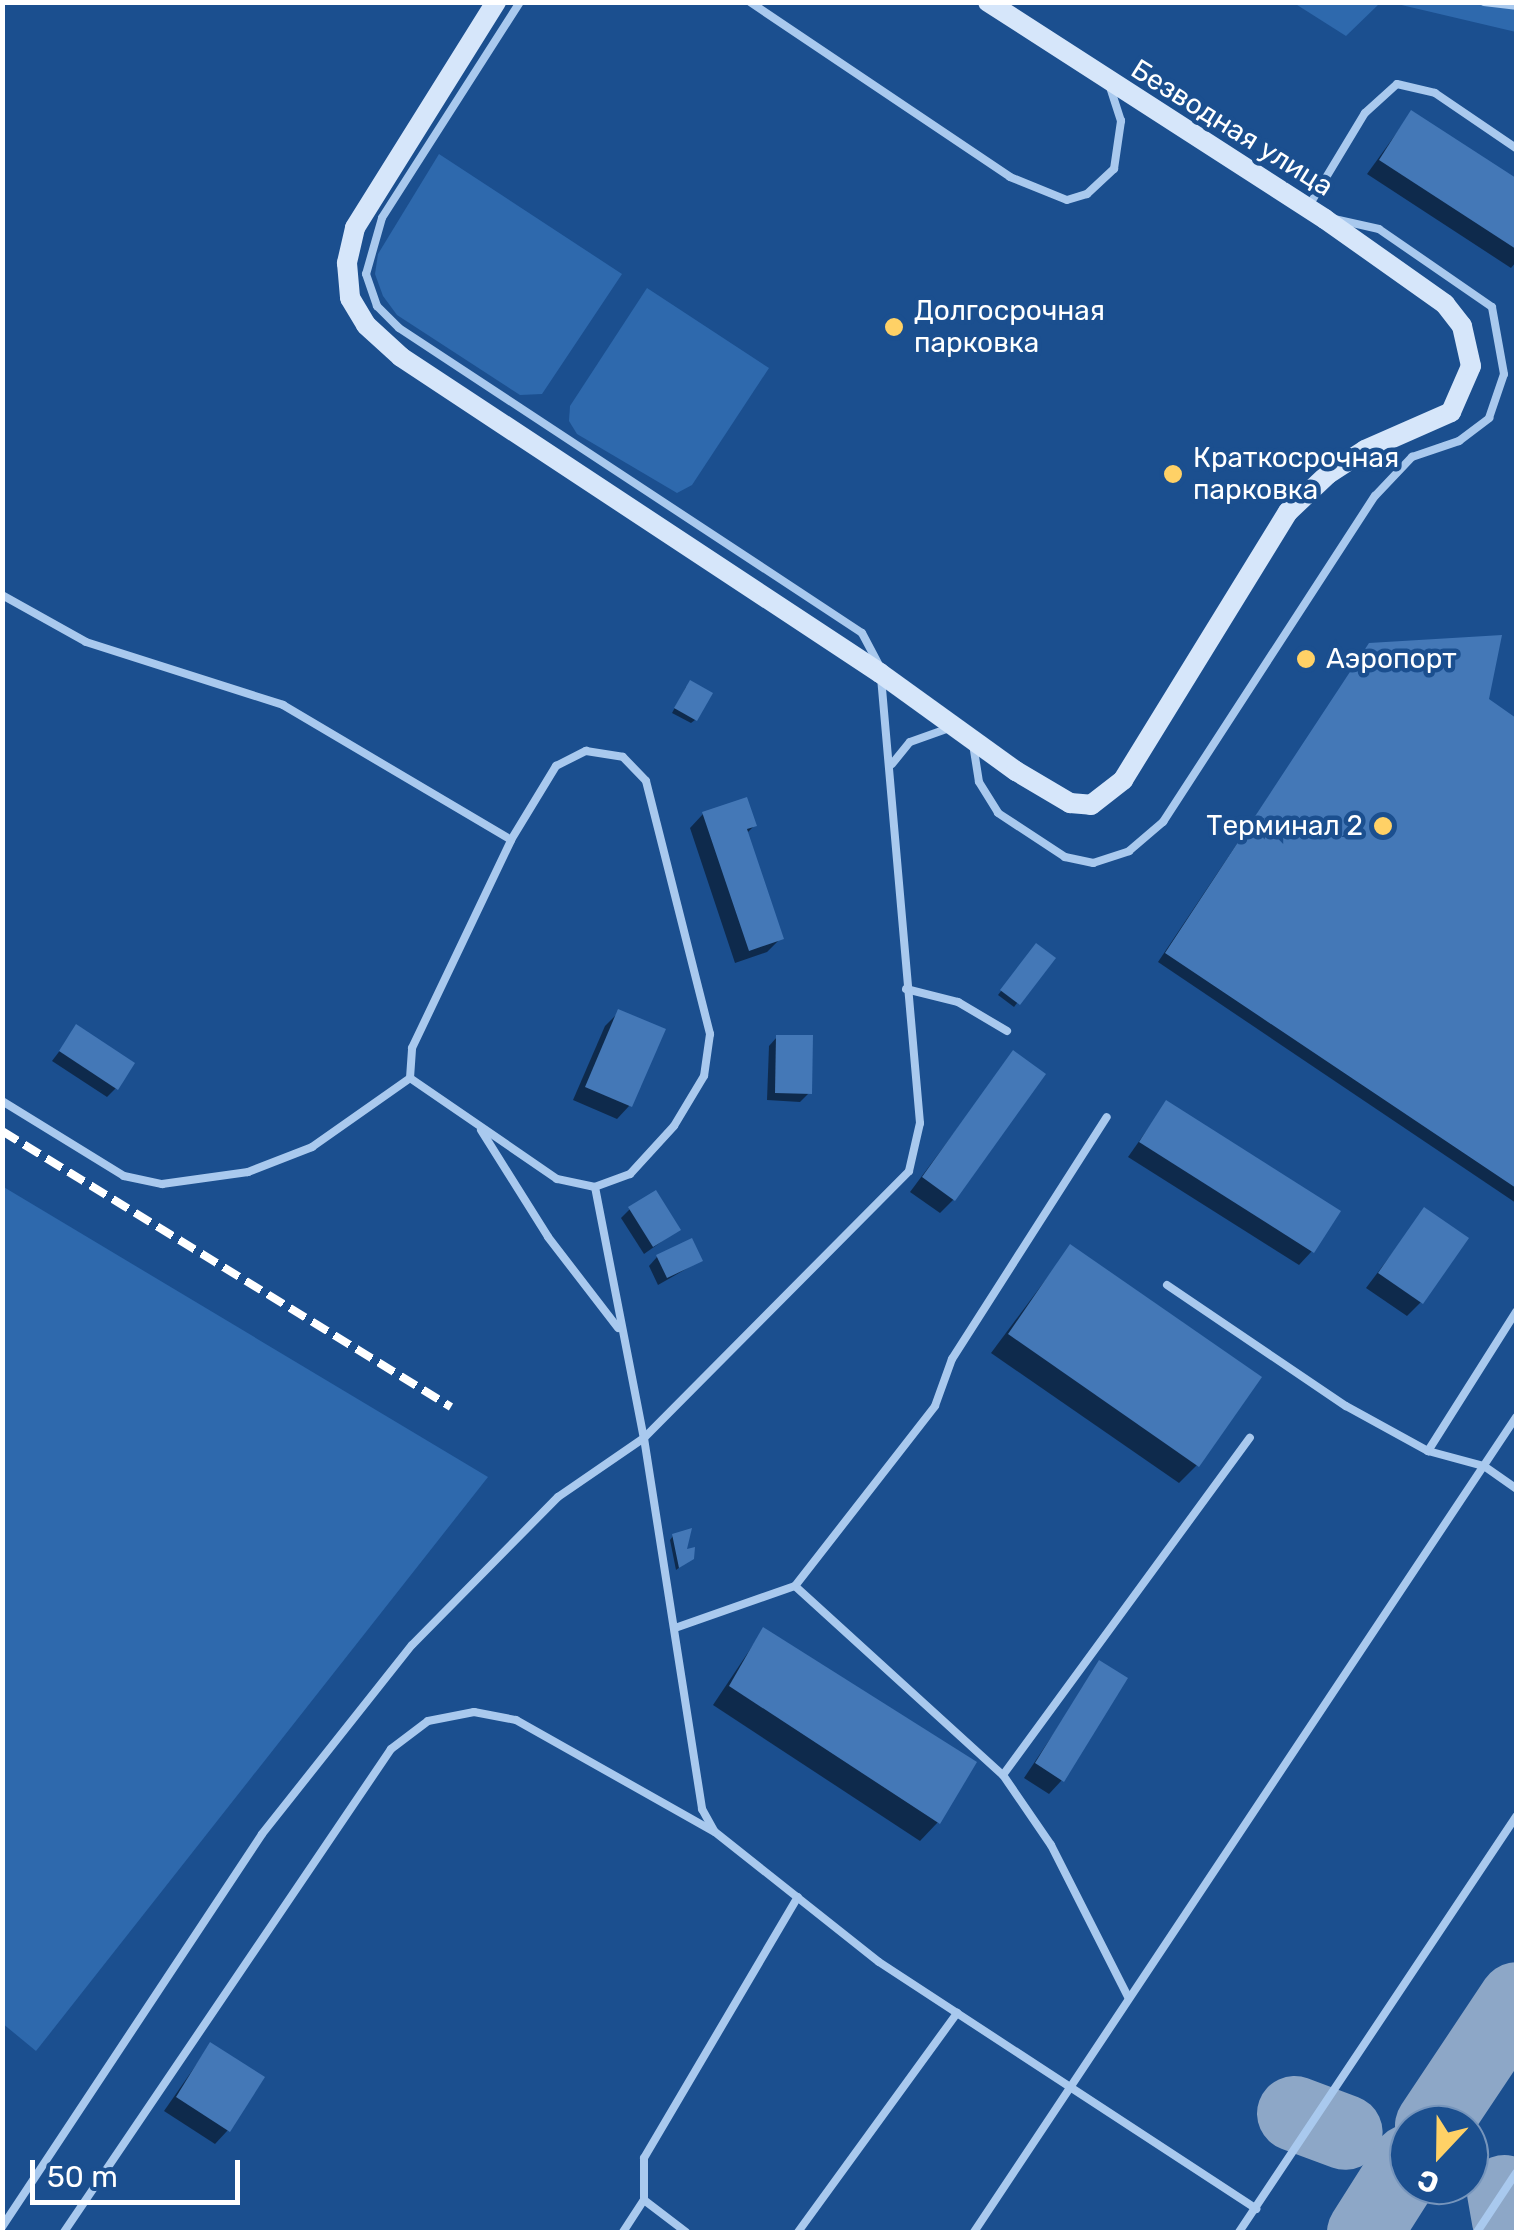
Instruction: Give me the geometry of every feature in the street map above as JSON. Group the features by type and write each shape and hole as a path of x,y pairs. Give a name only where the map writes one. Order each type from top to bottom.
{"main road":[{"path":"496,2 368,204 347,263 350,298 366,325 402,357 880,673 972,740"},
{"name":"Безводная улица","path":"972,740 1070,803 1107,798 1157,730 1288,512 1328,474 1450,412 1461,400 1471,366 1468,345 1445,304 1317,214 1108,83 988,2"}],"lane":[{"path":"2,2227 262,1834 412,1645 558,1498 644,1438 909,1171 920,1123 906,989 892,764 880,673 862,633 399,328 377,306 366,274 382,218 520,2"},
{"path":"750,2 1010,177 1067,200 1088,194 1114,169 1121,121 1108,83"},
{"path":"1484,2 1516,6"},
{"path":"972,740 978,782 998,812 1064,857 1093,863 1129,851 1163,822 1388,481 1412,457 1459,442 1490,418 1504,374 1492,307 1379,229 1352,218 1317,214 1365,113 1398,84 1435,94 1516,148"},
{"path":"2,595 86,642 284,705 510,840"},
{"path":"892,764 910,742 954,726"},
{"path":"586,750 623,757 646,781 703,994 710,1034 704,1076 674,1126 630,1174 595,1188 557,1178 410,1078 412,1048 510,840 556,766 586,750"},
{"path":"906,989 958,1002 1007,1031"},
{"path":"2,1102 124,1176 162,1184 248,1172 312,1148 410,1078"},
{"path":"675,1628 794,1586 935,1406 952,1359 1106,1117"},
{"path":"480,1127 548,1236 621,1332"},
{"path":"595,1188 644,1438 702,1809 715,1832"},
{"path":"1167,1285 1346,1406 1428,1451 1484,1466 1516,1488"},
{"path":"1428,1451 1516,1312"},
{"path":"974,2232 1516,1418"},
{"path":"1002,1775 1250,1438"},
{"path":"794,1586 1002,1775 1051,1845 1128,1997"},
{"path":"64,2232 391,1750 428,1721 474,1712 516,1720 715,1832 958,2012 1256,2210"},
{"path":"1239,2232 1516,1816"},
{"path":"623,2232 644,2200 644,2158 798,1897"},
{"path":"798,2232 958,2012"},
{"path":"1478,2232 1516,2173"},
{"path":"644,2200 686,2232"}],"shaded area":[{"path":"1294,3 1380,3 1346,36"},
{"path":"1393,3 1516,3 1516,32"},
{"path":"439,154 622,274 542,394 520,395 397,315 383,296 375,274 378,254"},
{"path":"647,288 769,368 692,485 677,493 577,434 569,421 570,406"},
{"path":"2,1186 488,1477 36,2051 2,2023"}],"building":[{"path":"1411,110 1516,178 1516,249 1379,160"},
{"name":"Терминал 2","path":"1502,635 1489,699 1516,718 1516,1188 1165,953 1369,643"},
{"path":"690,680 713,693 697,721 674,708"},
{"path":"747,797 757,826 747,829 784,939 749,951 702,812"},
{"path":"1036,943 1056,958 1020,1005 1000,990"},
{"path":"618,1009 666,1029 632,1107 585,1087"},
{"path":"76,1024 135,1063 118,1090 59,1051"},
{"path":"776,1035 813,1035 812,1094 775,1093"},
{"path":"1013,1050 1046,1074 955,1201 922,1177"},
{"path":"1166,1100 1341,1211 1314,1253 1139,1142"},
{"path":"656,1190 681,1230 653,1247 628,1207"},
{"path":"1424,1207 1469,1238 1423,1304 1378,1273"},
{"path":"692,1238 703,1261 667,1278 656,1255"},
{"path":"1070,1244 1262,1377 1199,1467 1008,1334"},
{"path":"692,1528 687,1549 695,1547 694,1559 679,1568 672,1534"},
{"path":"763,1627 977,1762 940,1824 729,1686"},
{"path":"1099,1660 1128,1678 1064,1782 1035,1763"},
{"path":"210,2042 265,2077 230,2132 176,2097"}],"taxiway":[{"path":"1445,2105 1516,1999"},
{"path":"1294,2113 1345,2132"},
{"path":"1504,2192 1509,2220"},
{"path":"1364,2232 1389,2193"}],"railway":[{"path":"2,1131 451,1407"}],"place":[{"name":"Долгосрочная парковка","path":"894,327"},
{"name":"Краткосрочная парковка","path":"1173,474"},
{"name":"Аэропорт","path":"1306,659"},
{"name":"Терминал 2","path":"1383,826"}]}
